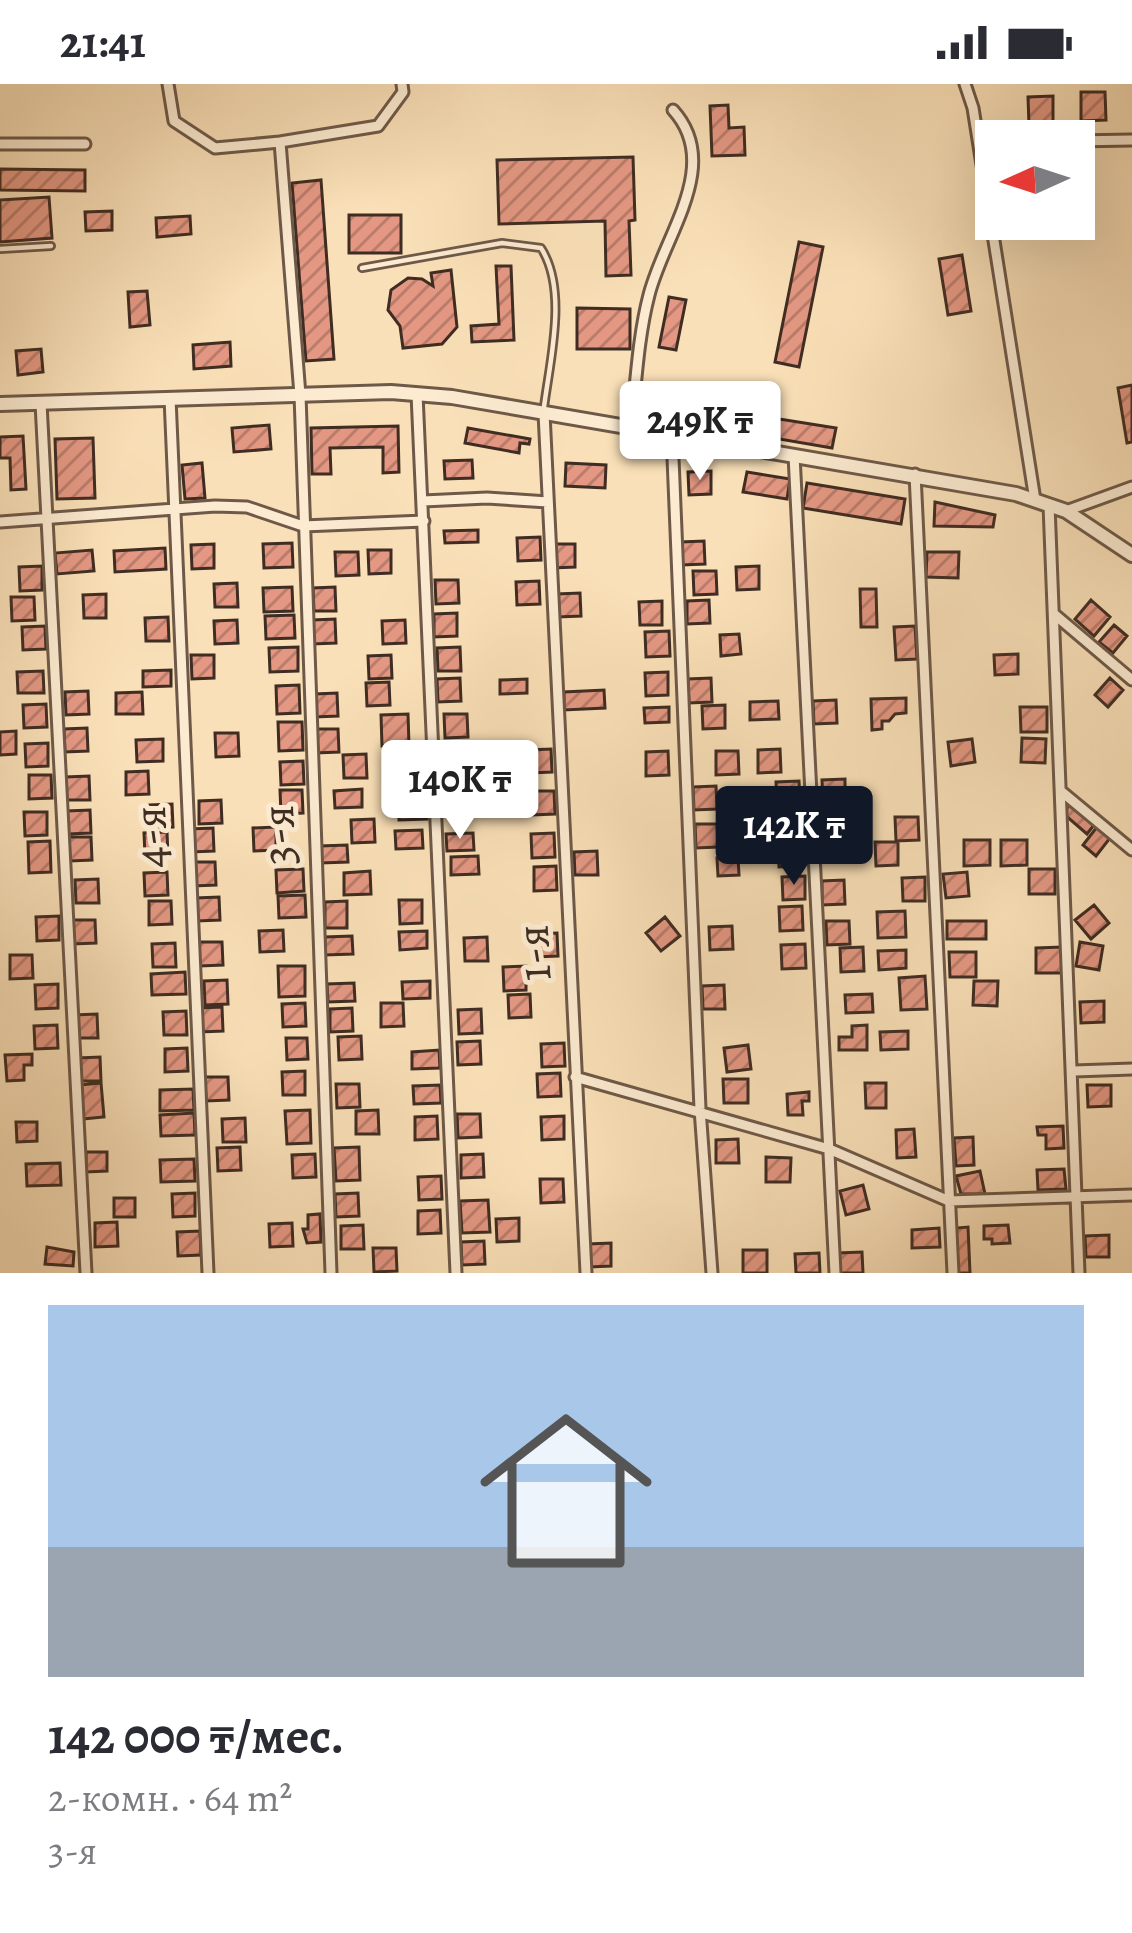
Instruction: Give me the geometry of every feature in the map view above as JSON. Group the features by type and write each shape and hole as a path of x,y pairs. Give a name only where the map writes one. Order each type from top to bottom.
{"street":[{"path":"167,84 173,121 215,148 378,126 403,92 402,84"},
{"path":"965,84 975,125"},
{"path":"631,427 647,299 664,246 685,206 693,162 694,139 674,110"},
{"path":"1095,141 1132,140"},
{"name":"3-я","path":"280,142 300,394 331,1273"},
{"path":"0,145 85,144"},
{"path":"996,240 1042,503 1053,614 1079,1273"},
{"path":"417,394 456,1273"},
{"path":"0,404 417,394 915,474 1042,503 1066,512 1132,555"},
{"name":"4-я","path":"170,398 208,1273"},
{"path":"41,403 86,1273"},
{"name":"1-я","path":"544,413 586,1273"},
{"path":"672,434 700,1109 712,1273"},
{"path":"794,455 835,1273"},
{"path":"915,474 953,1273"},
{"path":"1066,512 1132,487"},
{"path":"423,501 548,502"},
{"path":"0,521 247,507 303,526 424,521"},
{"path":"1053,614 1132,680"},
{"path":"1061,791 1132,850"},
{"path":"1074,1071 1132,1069"},
{"path":"574,1077 830,1149 949,1201 1132,1195"}],"lane":[{"path":"362,268 502,243 541,248 550,261 555,314 544,413"},
{"path":"0,249 51,246"}],"building":[{"path":"1081,92 1105,92 1106,120 1081,120"},
{"path":"1053,96 1053,120 1029,120 1028,97"},
{"path":"728,105 729,128 744,127 745,155 712,156 710,106"},
{"path":"633,157 631,275 606,276 605,221 499,224 497,160"},
{"path":"0,169 85,170 85,191 0,190"},
{"path":"321,180 334,359 306,361 292,183"},
{"path":"49,197 52,238 0,242 0,200"},
{"path":"112,211 112,230 86,231 85,212"},
{"path":"349,215 401,215 401,253 349,253"},
{"path":"190,216 191,234 157,237 156,218"},
{"path":"799,242 823,247 799,367 775,362"},
{"path":"962,255 971,311 948,315 939,259"},
{"path":"496,266 511,266 514,340 472,342 471,326 499,324"},
{"path":"451,270 457,327 442,344 403,348 400,326 388,310 391,290 408,278 433,286 431,273"},
{"path":"147,291 150,325 130,327 128,292"},
{"path":"669,297 686,300 676,350 659,347"},
{"path":"577,308 630,309 630,349 577,349"},
{"path":"230,342 231,366 194,369 193,345"},
{"path":"41,349 43,372 18,375 16,351"},
{"path":"1132,385 1132,442 1127,443 1118,388"},
{"path":"748,414 836,428 832,448 745,433"},
{"path":"269,425 271,449 234,452 232,428"},
{"path":"398,426 399,472 383,473 383,447 330,448 331,474 312,474 311,428"},
{"path":"468,428 530,439 529,444 520,443 519,453 465,443"},
{"path":"23,436 26,489 11,490 10,458 0,458 0,437"},
{"path":"93,438 95,498 57,499 55,439"},
{"path":"472,460 473,478 445,479 444,461"},
{"path":"202,463 205,498 185,499 182,465"},
{"path":"566,463 606,465 605,488 565,486"},
{"path":"711,471 711,494 689,495 688,472"},
{"path":"747,472 790,479 787,499 743,492"},
{"path":"807,483 905,499 901,524 803,508"},
{"path":"935,502 995,515 993,527 934,526"},
{"path":"478,530 478,542 445,543 444,531"},
{"path":"540,537 541,560 518,561 517,538"},
{"path":"704,541 705,564 682,565 681,542"},
{"path":"292,543 293,567 264,568 263,544"},
{"path":"214,544 214,568 192,569 191,545"},
{"path":"552,544 575,544 575,567 553,568"},
{"path":"165,548 166,569 115,572 114,551"},
{"path":"92,550 94,571 57,574 55,553"},
{"path":"368,550 391,550 391,573 369,574"},
{"path":"335,552 358,552 359,575 336,576"},
{"path":"927,552 959,552 958,578 926,577"},
{"path":"42,566 42,590 20,591 19,567"},
{"path":"759,566 759,589 737,590 736,567"},
{"path":"693,571 716,571 717,594 694,595"},
{"path":"435,580 458,580 459,603 436,604"},
{"path":"539,581 540,604 517,605 516,582"},
{"path":"237,583 238,607 215,607 214,584"},
{"path":"292,587 293,611 264,612 263,588"},
{"path":"335,587 336,611 314,611 313,588"},
{"path":"860,589 876,589 877,627 861,627"},
{"path":"580,593 581,616 558,617 557,594"},
{"path":"106,594 106,618 84,618 83,595"},
{"path":"11,597 34,597 35,620 12,621"},
{"path":"709,600 710,623 687,624 687,601"},
{"path":"1091,600 1110,617 1094,636 1075,619"},
{"path":"662,601 662,625 640,625 639,602"},
{"path":"457,613 457,636 434,637 434,614"},
{"path":"294,615 295,638 266,639 265,616"},
{"path":"168,617 169,641 146,641 145,618"},
{"path":"335,619 336,643 313,644 313,620"},
{"path":"237,620 238,643 215,644 214,621"},
{"path":"405,620 406,643 383,644 382,621"},
{"path":"1114,625 1127,636 1113,653 1099,642"},
{"path":"45,626 46,649 23,650 22,627"},
{"path":"915,626 917,659 896,660 894,627"},
{"path":"669,631 670,656 646,657 645,632"},
{"path":"739,634 741,654 721,656 720,635"},
{"path":"298,647 298,671 270,672 269,648"},
{"path":"460,647 461,671 438,671 437,648"},
{"path":"1018,654 1018,674 995,675 994,655"},
{"path":"191,655 214,655 214,678 192,679"},
{"path":"391,655 392,678 369,679 368,656"},
{"path":"171,670 171,686 143,687 143,671"},
{"path":"43,671 44,693 18,693 17,672"},
{"path":"668,672 668,695 646,696 645,673"},
{"path":"460,678 461,701 438,702 437,679"},
{"path":"711,678 712,702 689,703 688,679"},
{"path":"1110,678 1123,690 1108,707 1095,695"},
{"path":"527,679 527,693 500,694 500,680"},
{"path":"389,682 390,705 367,706 366,683"},
{"path":"299,685 300,713 277,714 276,686"},
{"path":"604,690 605,708 564,710 564,692"},
{"path":"88,691 89,714 66,715 65,692"},
{"path":"142,692 143,714 116,714 116,693"},
{"path":"337,693 338,716 315,717 315,694"},
{"path":"906,698 906,713 895,714 882,721 882,729 872,730 871,699"},
{"path":"836,700 837,723 814,724 813,701"},
{"path":"778,701 779,719 750,720 750,702"},
{"path":"46,704 47,727 24,728 23,705"},
{"path":"725,705 725,728 703,729 702,706"},
{"path":"669,707 669,722 645,723 644,708"},
{"path":"1020,707 1047,707 1047,732 1021,732"},
{"path":"408,714 409,745 382,746 381,715"},
{"path":"444,714 467,714 468,737 445,738"},
{"path":"278,722 302,722 303,750 279,751"},
{"path":"87,728 88,751 65,752 64,729"},
{"path":"316,729 338,729 339,752 316,753"},
{"path":"16,731 16,754 0,755 0,732"},
{"path":"215,733 238,733 239,756 216,757"},
{"path":"1022,738 1046,739 1045,763 1021,762"},
{"path":"163,739 163,761 137,762 136,740"},
{"path":"972,739 975,762 951,766 948,742"},
{"path":"48,743 48,766 26,767 25,744"},
{"path":"494,749 495,772 472,773 472,750"},
{"path":"551,749 552,772 529,773 528,750"},
{"path":"780,749 781,772 758,773 758,750"},
{"path":"668,751 669,775 646,776 646,752"},
{"path":"716,751 738,751 739,774 716,775"},
{"path":"366,754 367,778 344,778 343,755"},
{"path":"303,761 304,784 281,785 280,762"},
{"path":"395,762 418,762 419,785 396,786"},
{"path":"148,771 149,794 126,795 126,772"},
{"path":"29,775 51,775 52,798 29,799"},
{"path":"89,776 90,800 67,800 66,777"},
{"path":"845,779 845,802 823,803 822,780"},
{"path":"799,781 800,805 777,805 776,782"},
{"path":"473,785 474,803 447,804 446,786"},
{"path":"716,786 717,809 694,810 693,787"},
{"path":"362,789 362,807 335,808 334,791"},
{"path":"280,790 302,790 303,813 281,814"},
{"path":"531,791 554,791 555,814 532,815"},
{"path":"221,800 222,823 199,824 199,801"},
{"path":"426,802 427,819 399,820 399,803"},
{"path":"1069,802 1094,825 1087,834 1065,815"},
{"path":"172,804 173,827 151,828 150,805"},
{"path":"90,810 91,833 68,834 67,811"},
{"path":"24,812 47,812 47,835 25,836"},
{"path":"818,814 841,814 842,837 819,838"},
{"path":"895,817 918,817 919,840 896,841"},
{"path":"374,819 375,842 352,843 351,820"},
{"path":"695,824 717,824 718,847 696,848"},
{"path":"276,827 276,850 254,851 253,828"},
{"path":"1097,827 1110,838 1096,856 1083,845"},
{"path":"213,828 214,851 191,852 190,829"},
{"path":"422,830 423,848 396,849 395,831"},
{"path":"167,832 168,856 145,856 144,833"},
{"path":"473,833 474,850 447,851 446,834"},
{"path":"554,833 555,857 532,858 531,834"},
{"path":"69,837 91,837 92,860 70,861"},
{"path":"964,840 990,840 990,865 964,866"},
{"path":"1001,840 1027,840 1027,865 1001,866"},
{"path":"50,841 51,872 29,873 28,842"},
{"path":"875,842 898,842 898,865 876,866"},
{"path":"801,843 801,866 779,867 778,844"},
{"path":"347,845 348,862 321,863 320,846"},
{"path":"597,851 598,875 575,875 574,852"},
{"path":"478,856 479,874 451,875 451,857"},
{"path":"738,857 739,875 718,876 717,858"},
{"path":"192,862 215,862 216,885 193,886"},
{"path":"556,866 557,890 534,891 534,867"},
{"path":"303,869 304,891 277,893 276,870"},
{"path":"1029,869 1055,869 1055,894 1029,894"},
{"path":"370,871 371,894 344,895 344,873"},
{"path":"167,872 168,895 145,896 144,873"},
{"path":"967,872 969,896 946,898 943,874"},
{"path":"805,876 805,899 783,900 782,877"},
{"path":"925,877 925,901 903,901 902,878"},
{"path":"98,879 99,903 76,903 75,880"},
{"path":"844,880 845,904 822,905 822,881"},
{"path":"305,895 306,917 279,918 278,896"},
{"path":"219,897 220,920 197,921 196,898"},
{"path":"399,900 422,900 422,923 400,924"},
{"path":"149,901 171,901 172,924 149,925"},
{"path":"347,901 347,928 325,928 325,902"},
{"path":"1094,905 1109,923 1091,939 1075,920"},
{"path":"802,906 803,930 780,931 779,907"},
{"path":"905,911 906,937 878,938 877,912"},
{"path":"59,916 59,940 37,941 36,917"},
{"path":"665,917 680,936 661,951 646,933"},
{"path":"72,920 95,920 96,943 73,944"},
{"path":"826,921 849,921 850,944 827,945"},
{"path":"947,921 986,921 986,939 947,939"},
{"path":"732,926 733,949 710,950 709,927"},
{"path":"283,930 284,951 260,952 259,931"},
{"path":"427,931 427,948 400,950 399,932"},
{"path":"557,933 558,956 535,957 535,934"},
{"path":"352,936 353,954 325,955 325,937"},
{"path":"487,937 488,961 465,961 464,938"},
{"path":"199,942 222,942 223,965 200,966"},
{"path":"1080,942 1103,946 1099,970 1076,966"},
{"path":"175,943 176,967 153,967 152,944"},
{"path":"805,944 806,968 782,969 781,945"},
{"path":"863,947 864,971 841,972 840,948"},
{"path":"1062,947 1062,973 1036,973 1036,948"},
{"path":"906,950 906,968 879,970 878,951"},
{"path":"949,952 976,952 976,977 950,977"},
{"path":"10,955 32,955 33,978 10,979"},
{"path":"278,966 305,966 305,996 279,997"},
{"path":"526,966 526,990 504,991 503,967"},
{"path":"185,972 186,994 152,995 151,974"},
{"path":"925,976 927,1009 901,1010 899,978"},
{"path":"227,980 228,1004 205,1005 204,981"},
{"path":"430,981 430,998 403,999 402,982"},
{"path":"974,981 998,981 997,1006 973,1005"},
{"path":"354,983 355,1001 328,1002 327,984"},
{"path":"58,984 58,1008 36,1009 35,985"},
{"path":"724,985 725,1009 703,1009 702,986"},
{"path":"530,994 531,1017 509,1018 508,995"},
{"path":"872,994 873,1012 846,1013 845,995"},
{"path":"1104,1001 1104,1022 1081,1023 1080,1002"},
{"path":"305,1003 306,1026 283,1027 282,1004"},
{"path":"381,1003 403,1003 404,1026 381,1027"},
{"path":"222,1007 223,1031 200,1032 200,1008"},
{"path":"352,1008 353,1031 330,1032 330,1009"},
{"path":"481,1009 482,1033 459,1034 458,1010"},
{"path":"186,1011 187,1035 164,1035 163,1012"},
{"path":"97,1014 98,1038 75,1038 74,1015"},
{"path":"57,1025 58,1048 35,1049 34,1026"},
{"path":"867,1025 867,1050 839,1050 839,1037 852,1037 852,1026"},
{"path":"908,1031 908,1049 881,1050 880,1032"},
{"path":"361,1036 362,1059 339,1060 338,1037"},
{"path":"286,1038 307,1038 308,1059 287,1060"},
{"path":"480,1041 481,1064 458,1065 457,1042"},
{"path":"564,1043 565,1066 542,1067 541,1044"},
{"path":"748,1045 751,1069 727,1072 724,1048"},
{"path":"187,1048 188,1071 165,1072 165,1049"},
{"path":"439,1050 440,1068 412,1069 412,1052"},
{"path":"32,1054 32,1065 24,1065 24,1080 7,1081 5,1055"},
{"path":"100,1057 101,1081 78,1081 78,1058"},
{"path":"305,1071 305,1095 283,1095 282,1072"},
{"path":"560,1073 561,1096 538,1097 537,1074"},
{"path":"205,1077 228,1077 229,1100 206,1101"},
{"path":"723,1079 748,1079 748,1103 724,1103"},
{"path":"101,1083 104,1117 82,1119 79,1085"},
{"path":"865,1083 886,1083 886,1108 866,1108"},
{"path":"336,1084 359,1084 360,1107 337,1108"},
{"path":"440,1085 441,1103 414,1104 413,1086"},
{"path":"1087,1085 1111,1085 1111,1106 1088,1107"},
{"path":"193,1089 194,1110 160,1111 160,1090"},
{"path":"809,1092 809,1101 802,1101 803,1115 788,1115 787,1094"},
{"path":"310,1110 311,1143 287,1144 285,1111"},
{"path":"378,1110 379,1134 356,1134 356,1111"},
{"path":"194,1113 195,1135 161,1136 160,1115"},
{"path":"457,1114 480,1114 481,1137 458,1138"},
{"path":"437,1116 438,1139 415,1140 415,1117"},
{"path":"564,1116 564,1139 542,1140 541,1117"},
{"path":"245,1118 246,1142 223,1142 222,1119"},
{"path":"16,1122 37,1122 37,1141 17,1142"},
{"path":"1063,1126 1064,1148 1046,1149 1046,1135 1038,1135 1037,1127"},
{"path":"914,1129 916,1157 897,1158 896,1130"},
{"path":"973,1137 974,1165 956,1166 954,1138"},
{"path":"738,1139 739,1163 716,1163 716,1140"},
{"path":"240,1147 241,1170 218,1171 217,1148"},
{"path":"359,1147 360,1180 336,1181 334,1148"},
{"path":"86,1152 107,1152 107,1171 86,1172"},
{"path":"315,1154 316,1177 293,1178 292,1155"},
{"path":"483,1154 484,1177 461,1178 461,1155"},
{"path":"766,1157 791,1158 790,1182 766,1182"},
{"path":"194,1159 195,1181 161,1182 160,1160"},
{"path":"60,1163 61,1185 27,1186 26,1164"},
{"path":"1064,1169 1066,1189 1038,1190 1037,1170"},
{"path":"980,1171 985,1194 961,1194 956,1176"},
{"path":"441,1176 442,1199 419,1200 418,1177"},
{"path":"540,1179 563,1179 564,1202 541,1203"},
{"path":"863,1185 869,1209 846,1215 840,1191"},
{"path":"195,1193 195,1216 173,1217 172,1194"},
{"path":"358,1193 359,1216 336,1217 335,1194"},
{"path":"114,1198 135,1198 135,1217 114,1217"},
{"path":"488,1200 490,1232 462,1233 460,1201"},
{"path":"440,1210 441,1233 418,1234 418,1211"},
{"path":"320,1214 321,1242 307,1243 303,1229 308,1229 308,1215"},
{"path":"519,1218 519,1241 497,1242 496,1219"},
{"path":"117,1222 118,1246 95,1247 95,1223"},
{"path":"292,1223 293,1246 270,1247 269,1224"},
{"path":"363,1225 364,1249 341,1249 341,1226"},
{"path":"1008,1225 1010,1243 992,1244 992,1239 984,1239 984,1226"},
{"path":"968,1227 970,1273 958,1273 956,1228"},
{"path":"939,1228 940,1247 912,1248 912,1230"},
{"path":"200,1231 201,1255 178,1256 177,1232"},
{"path":"1109,1235 1109,1257 1086,1257 1085,1236"},
{"path":"484,1241 485,1264 462,1265 461,1242"},
{"path":"611,1243 611,1266 589,1267 588,1244"},
{"path":"47,1247 74,1252 73,1266 45,1264"},
{"path":"373,1248 396,1248 397,1271 374,1272"},
{"path":"743,1250 767,1250 767,1273 743,1273"},
{"path":"862,1252 863,1273 839,1273 838,1253"},
{"path":"819,1253 820,1273 796,1273 795,1254"}]}
